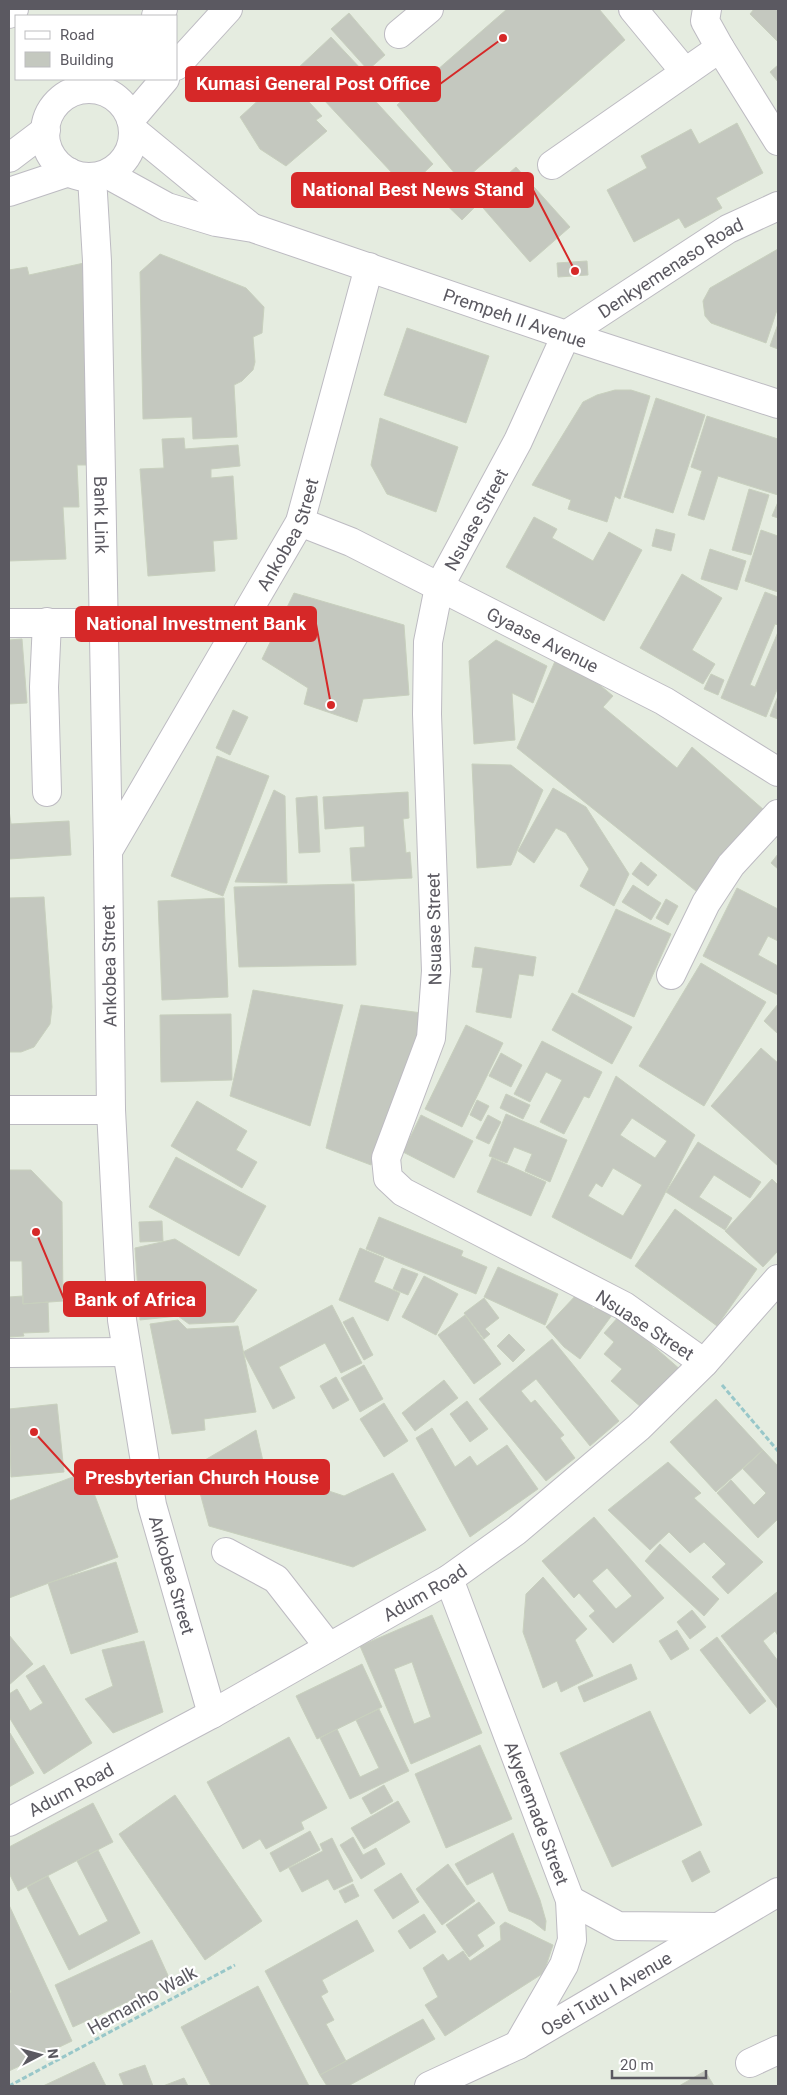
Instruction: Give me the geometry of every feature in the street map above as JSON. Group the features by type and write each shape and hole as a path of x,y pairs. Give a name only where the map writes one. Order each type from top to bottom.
{"street":[{"path":"9,14 14,9"},
{"path":"178,64 228,9"},
{"path":"399,34 429,9"},
{"path":"633,9 685,72"},
{"path":"706,9 705,21 778,141"},
{"path":"552,166 720,48"},
{"path":"132,124 164,80"},
{"path":"9,192 90,174 122,163 131,148 132,124 125,107 96,84 66,96 55,105 48,117 46,130 47,147 56,162 90,174"},
{"name":"Prempeh II Avenue","path":"132,124 253,228"},
{"path":"9,158 46,130"},
{"name":"Prempeh II Avenue","path":"90,174 167,208 216,222 253,228 566,335 778,404"},
{"name":"Bank Link","path":"90,174 97,261 102,623 108,851"},
{"name":"Denkyemenaso Road","path":"566,335 728,229 778,206"},
{"name":"Ankobea Street","path":"212,1714 152,1505 120,1301 111,1110 108,851 300,522 369,267"},
{"name":"Nsuase Street","path":"566,335 518,441 438,588 428,642 427,714 436,971 431,1038 386,1158 388,1178 403,1192 624,1306 704,1363"},
{"name":"Gyaase Avenue","path":"300,522 351,542 438,588 664,701 778,772"},
{"path":"46,622 44,688 47,792"},
{"path":"9,623 102,623"},
{"path":"672,975 706,903 731,865 778,814"},
{"path":"9,1110 111,1110"},
{"name":"Adum Road","path":"9,1822 212,1714 329,1647 449,1578 516,1531 639,1427 704,1363 778,1279"},
{"path":"9,1353 127,1352"},
{"path":"226,1552 276,1579 329,1647"},
{"name":"Akyeremade Street","path":"449,1578 570,1900 572,1940 564,1965 518,2045"},
{"name":"Osei Tutu I Avenue","path":"429,2086 518,2045 778,1892"},
{"path":"570,1900 618,1926 717,1927"},
{"path":"750,2063 778,2050"}],"path":[{"path":"704,1363 778,1451"},
{"name":"Hemanho Walk","path":"9,2086 235,1965"}],"building":[{"path":"507,9 599,9 625,40 462,182 397,105"},
{"path":"754,9 778,9 778,42 750,14"},
{"path":"349,13 385,55 368,70 331,29"},
{"path":"331,37 376,85 368,93 433,164 407,189 296,70"},
{"path":"778,65 778,82 770,72"},
{"path":"285,76 322,116 316,120 327,131 286,166 260,149 240,117"},
{"path":"737,123 763,173 716,198 722,208 685,228 679,218 634,242 607,190 647,168 641,156 691,129 699,144"},
{"path":"516,167 570,227 530,262 477,201"},
{"path":"442,172 476,206 462,220 428,187"},
{"path":"778,249 778,307 766,343 711,323 705,316 703,301 710,288"},
{"path":"160,254 246,288 264,307 262,333 253,337 255,362 253,370 242,381 234,385 237,437 193,439 192,417 143,419 140,272"},
{"path":"587,261 588,275 558,277 557,263"},
{"path":"84,263 88,465 77,465 79,507 63,507 66,559 9,561 9,270 27,267 29,275"},
{"path":"778,324 778,349 770,346"},
{"path":"407,328 489,356 466,423 384,395"},
{"path":"615,390 631,390 650,396 620,499 615,496 607,522 568,509 571,500 532,485 583,402 597,395"},
{"path":"656,398 705,415 673,513 624,497"},
{"path":"707,416 778,439 778,495 718,476 704,520 688,515 702,471 691,467"},
{"path":"380,418 458,447 436,512 387,494 371,465"},
{"path":"184,438 185,449 238,445 240,466 211,469 211,478 233,476 237,539 213,541 215,571 148,576 140,469 164,468 162,439"},
{"path":"749,489 769,495 751,555 732,550"},
{"path":"778,502 778,518 772,516"},
{"path":"534,517 557,529 552,538 593,561 609,532 642,550 604,621 506,567"},
{"path":"656,529 675,534 671,551 652,546"},
{"path":"761,530 778,536 778,592 745,581"},
{"path":"710,549 746,561 737,590 701,579"},
{"path":"682,574 722,598 692,650 715,664 703,684 640,648"},
{"path":"765,592 778,597 778,625 775,624 750,685 755,687 778,632 778,687 766,717 721,698"},
{"path":"294,593 404,625 409,695 363,699 357,722 304,704 308,688 262,659"},
{"path":"22,639 27,703 9,704 9,640"},
{"path":"496,640 547,666 533,703 512,693 515,740 474,744 469,661"},
{"path":"556,659 583,671 613,696 603,707 677,768 692,747 764,810 696,891 517,748"},
{"path":"711,674 724,680 718,695 704,689"},
{"path":"778,696 778,719 770,716"},
{"path":"233,710 248,717 230,755 216,748"},
{"path":"217,756 269,776 223,896 171,876"},
{"path":"472,764 511,765 543,790 511,865 477,868"},
{"path":"553,788 586,807 629,874 614,906 580,886 589,869 566,833 556,828 534,863 518,851"},
{"path":"274,790 285,796 287,883 235,882"},
{"path":"408,792 409,818 403,819 406,853 410,852 412,878 352,881 350,848 365,847 364,826 325,829 323,797"},
{"path":"317,796 320,852 299,853 296,798"},
{"path":"9,810 11,824 69,821 71,855 9,859"},
{"path":"778,854 778,869 771,863"},
{"path":"641,862 657,875 648,886 632,874"},
{"path":"354,884 356,965 239,967 234,887"},
{"path":"633,885 661,903 651,920 622,902"},
{"path":"737,888 778,909 778,941 768,936 758,955 778,966 778,995 703,956"},
{"path":"44,897 52,1007 50,1024 34,1047 21,1052 9,1052 9,898"},
{"path":"224,898 228,997 162,1000 158,901"},
{"path":"666,899 678,906 668,925 656,918"},
{"path":"616,909 671,934 634,1017 578,992"},
{"path":"475,947 536,957 533,976 519,974 511,1018 476,1012 483,968 472,967"},
{"path":"701,963 766,1002 704,1106 639,1066"},
{"path":"253,990 343,1005 310,1126 230,1096"},
{"path":"572,993 632,1027 612,1064 552,1030"},
{"path":"778,1004 778,1032 777,1033 764,1021"},
{"path":"361,1005 422,1013 415,1063 371,1165 326,1148"},
{"path":"231,1014 232,1080 161,1082 160,1015"},
{"path":"466,1025 503,1043 462,1127 425,1109"},
{"path":"542,1041 602,1072 589,1098 584,1096 564,1134 540,1122 562,1080 546,1072 530,1102 514,1094"},
{"path":"761,1048 778,1063 778,1166 711,1106"},
{"path":"501,1053 522,1065 511,1087 489,1076"},
{"path":"616,1076 695,1135 631,1259 552,1217","holes":["632,1118 667,1141 655,1158 620,1135","613,1168 642,1185 623,1216 588,1196 596,1183 602,1187"]},
{"path":"506,1094 530,1105 523,1119 500,1108"},
{"path":"477,1100 489,1106 481,1121 470,1115"},
{"path":"197,1101 247,1131 236,1150 257,1162 242,1188 171,1146"},
{"path":"506,1114 567,1140 550,1182 525,1171 532,1154 514,1147 507,1163 489,1156"},
{"path":"421,1115 473,1141 454,1178 403,1152"},
{"path":"488,1115 501,1122 489,1144 476,1138"},
{"path":"698,1142 761,1182 750,1198 714,1175 699,1197 732,1218 725,1230 666,1192"},
{"path":"176,1157 266,1206 239,1256 149,1207"},
{"path":"492,1158 546,1182 531,1216 477,1192"},
{"path":"9,1170 31,1170 62,1202 63,1301 23,1304 22,1261 9,1261"},
{"path":"772,1179 778,1185 778,1251 763,1267 725,1231"},
{"path":"675,1209 757,1269 717,1326 635,1266"},
{"path":"379,1217 463,1251 461,1256 487,1267 476,1294 366,1249"},
{"path":"162,1221 163,1241 140,1242 139,1222"},
{"path":"175,1239 257,1290 234,1322 189,1324 178,1316 140,1320 135,1248"},
{"path":"360,1248 384,1258 374,1282 400,1293 388,1321 339,1300"},
{"path":"498,1267 558,1294 545,1325 484,1297"},
{"path":"402,1268 418,1274 408,1295 393,1289"},
{"path":"424,1276 458,1294 436,1335 402,1317"},
{"path":"578,1293 594,1309 601,1301 615,1311 580,1359 564,1347 546,1327"},
{"path":"23,1296 23,1304 48,1302 49,1332 23,1333 24,1336 9,1337 9,1297"},
{"path":"484,1298 499,1318 485,1329 490,1334 484,1339 464,1313"},
{"path":"332,1305 362,1363 341,1373 325,1343 279,1367 295,1398 273,1409 243,1352"},
{"path":"465,1315 501,1364 474,1384 438,1335"},
{"path":"619,1316 682,1371 642,1408 611,1381 622,1369 604,1354 614,1342 604,1333"},
{"path":"353,1317 373,1355 364,1360 343,1322"},
{"path":"178,1320 187,1329 238,1326 256,1412 204,1419 205,1430 172,1434 150,1324"},
{"path":"509,1334 525,1350 513,1362 497,1346"},
{"path":"552,1339 619,1421 590,1446 536,1379 521,1391 531,1403 535,1400 564,1435 560,1438 575,1458 546,1481 479,1399"},
{"path":"364,1365 383,1399 360,1412 341,1378"},
{"path":"336,1377 349,1400 333,1409 320,1386"},
{"path":"444,1380 458,1398 415,1431 402,1413"},
{"path":"716,1399 763,1450 716,1492 670,1442"},
{"path":"467,1401 488,1429 470,1442 450,1414"},
{"path":"384,1403 408,1441 384,1457 360,1419"},
{"path":"57,1404 64,1472 11,1477 9,1409"},
{"path":"432,1428 455,1467 470,1456 477,1466 507,1445 538,1489 470,1537 416,1438"},
{"path":"256,1430 265,1470 344,1496 393,1473 426,1530 353,1567 209,1526 193,1467"},
{"path":"763,1450 778,1466 778,1519 758,1538 717,1493 731,1480 754,1505 766,1493 743,1469"},
{"path":"668,1462 701,1493 694,1498 763,1562 728,1594 712,1577 726,1564 704,1542 690,1553 669,1532 650,1550 608,1510"},
{"path":"86,1472 118,1557 9,1598 9,1501"},
{"path":"594,1517 664,1598 613,1643 589,1616 595,1611 579,1593 574,1598 542,1561","holes":["607,1568 632,1596 616,1609 592,1581"]},
{"path":"660,1544 719,1599 704,1616 645,1561"},
{"path":"116,1562 138,1632 71,1654 48,1583"},
{"path":"543,1577 587,1629 575,1640 593,1676 561,1692 557,1681 543,1688 523,1632 526,1594"},
{"path":"777,1592 778,1636 775,1631 763,1641 778,1661 778,1709 721,1636"},
{"path":"692,1610 706,1627 690,1639 677,1622"},
{"path":"432,1615 482,1733 411,1764 360,1646","holes":["412,1662 431,1717 414,1724 394,1669"]},
{"path":"677,1630 689,1649 671,1660 659,1641"},
{"path":"9,1635 33,1664 9,1685"},
{"path":"717,1637 766,1701 750,1714 700,1650"},
{"path":"144,1641 163,1712 113,1733 85,1699 113,1686 102,1650"},
{"path":"362,1664 382,1707 317,1739 296,1696"},
{"path":"631,1664 637,1679 584,1702 578,1687"},
{"path":"44,1665 92,1743 44,1774 9,1717 9,1694 17,1689 30,1711 43,1703 26,1676"},
{"path":"379,1709 409,1771 350,1799 320,1738 337,1729 360,1777 379,1768 356,1720"},
{"path":"650,1711 702,1825 612,1867 560,1753"},
{"path":"9,1734 34,1773 9,1787"},
{"path":"289,1737 327,1808 301,1822 304,1829 266,1849 260,1839 243,1849 207,1782"},
{"path":"480,1745 512,1819 446,1848 415,1774"},
{"path":"384,1785 393,1801 371,1814 362,1798"},
{"path":"175,1795 262,1921 205,1960 119,1834"},
{"path":"398,1801 410,1822 364,1849 351,1828"},
{"path":"93,1803 113,1842 18,1891 9,1873 9,1847"},
{"path":"310,1831 320,1850 280,1872 270,1853"},
{"path":"513,1833 540,1900 546,1921 545,1931 531,1920 509,1911 493,1872 467,1885 455,1864"},
{"path":"353,1837 363,1855 376,1848 385,1864 361,1879 340,1845"},
{"path":"332,1838 353,1881 334,1890 328,1879 302,1892 289,1868 323,1851 320,1844"},
{"path":"98,1850 140,1933 69,1970 27,1887 48,1876 79,1936 108,1921 77,1861"},
{"path":"700,1851 710,1872 692,1882 682,1861"},
{"path":"448,1864 475,1901 442,1925 416,1889"},
{"path":"401,1873 419,1902 393,1919 374,1890"},
{"path":"353,1884 359,1896 345,1903 339,1891"},
{"path":"479,1902 495,1923 477,1935 484,1946 469,1957 446,1925"},
{"path":"9,1905 72,2041 9,2071 9,1993 11,1992 9,1988"},
{"path":"424,1914 436,1932 410,1949 398,1931"},
{"path":"357,1920 374,1951 322,1980 328,1992 321,1996 334,2020 326,2024 346,2061 320,2075 265,1971"},
{"path":"505,1922 553,1945 545,1969 542,1974 445,2036 425,2005 438,1997 423,1968 443,1954 448,1961 463,1951 470,1961 501,1940 500,1926"},
{"path":"152,1940 171,1982 73,2027 55,1985"},
{"path":"258,1986 309,2086 211,2086 181,2027"},
{"path":"423,2019 435,2039 348,2086 327,2086 320,2075"},
{"path":"94,2062 106,2086 43,2086"},
{"path":"145,2065 153,2086 124,2086 119,2074"},
{"path":"705,2071 714,2086 679,2086"},
{"path":"184,2078 188,2086 163,2086"}],"place":[{"name":"Kumasi General Post Office","path":"503,38"},
{"name":"National Best News Stand","path":"575,271"},
{"name":"National Investment Bank","path":"331,705"},
{"name":"Bank of Africa","path":"36,1232"},
{"name":"Presbyterian Church House","path":"34,1432"}]}
